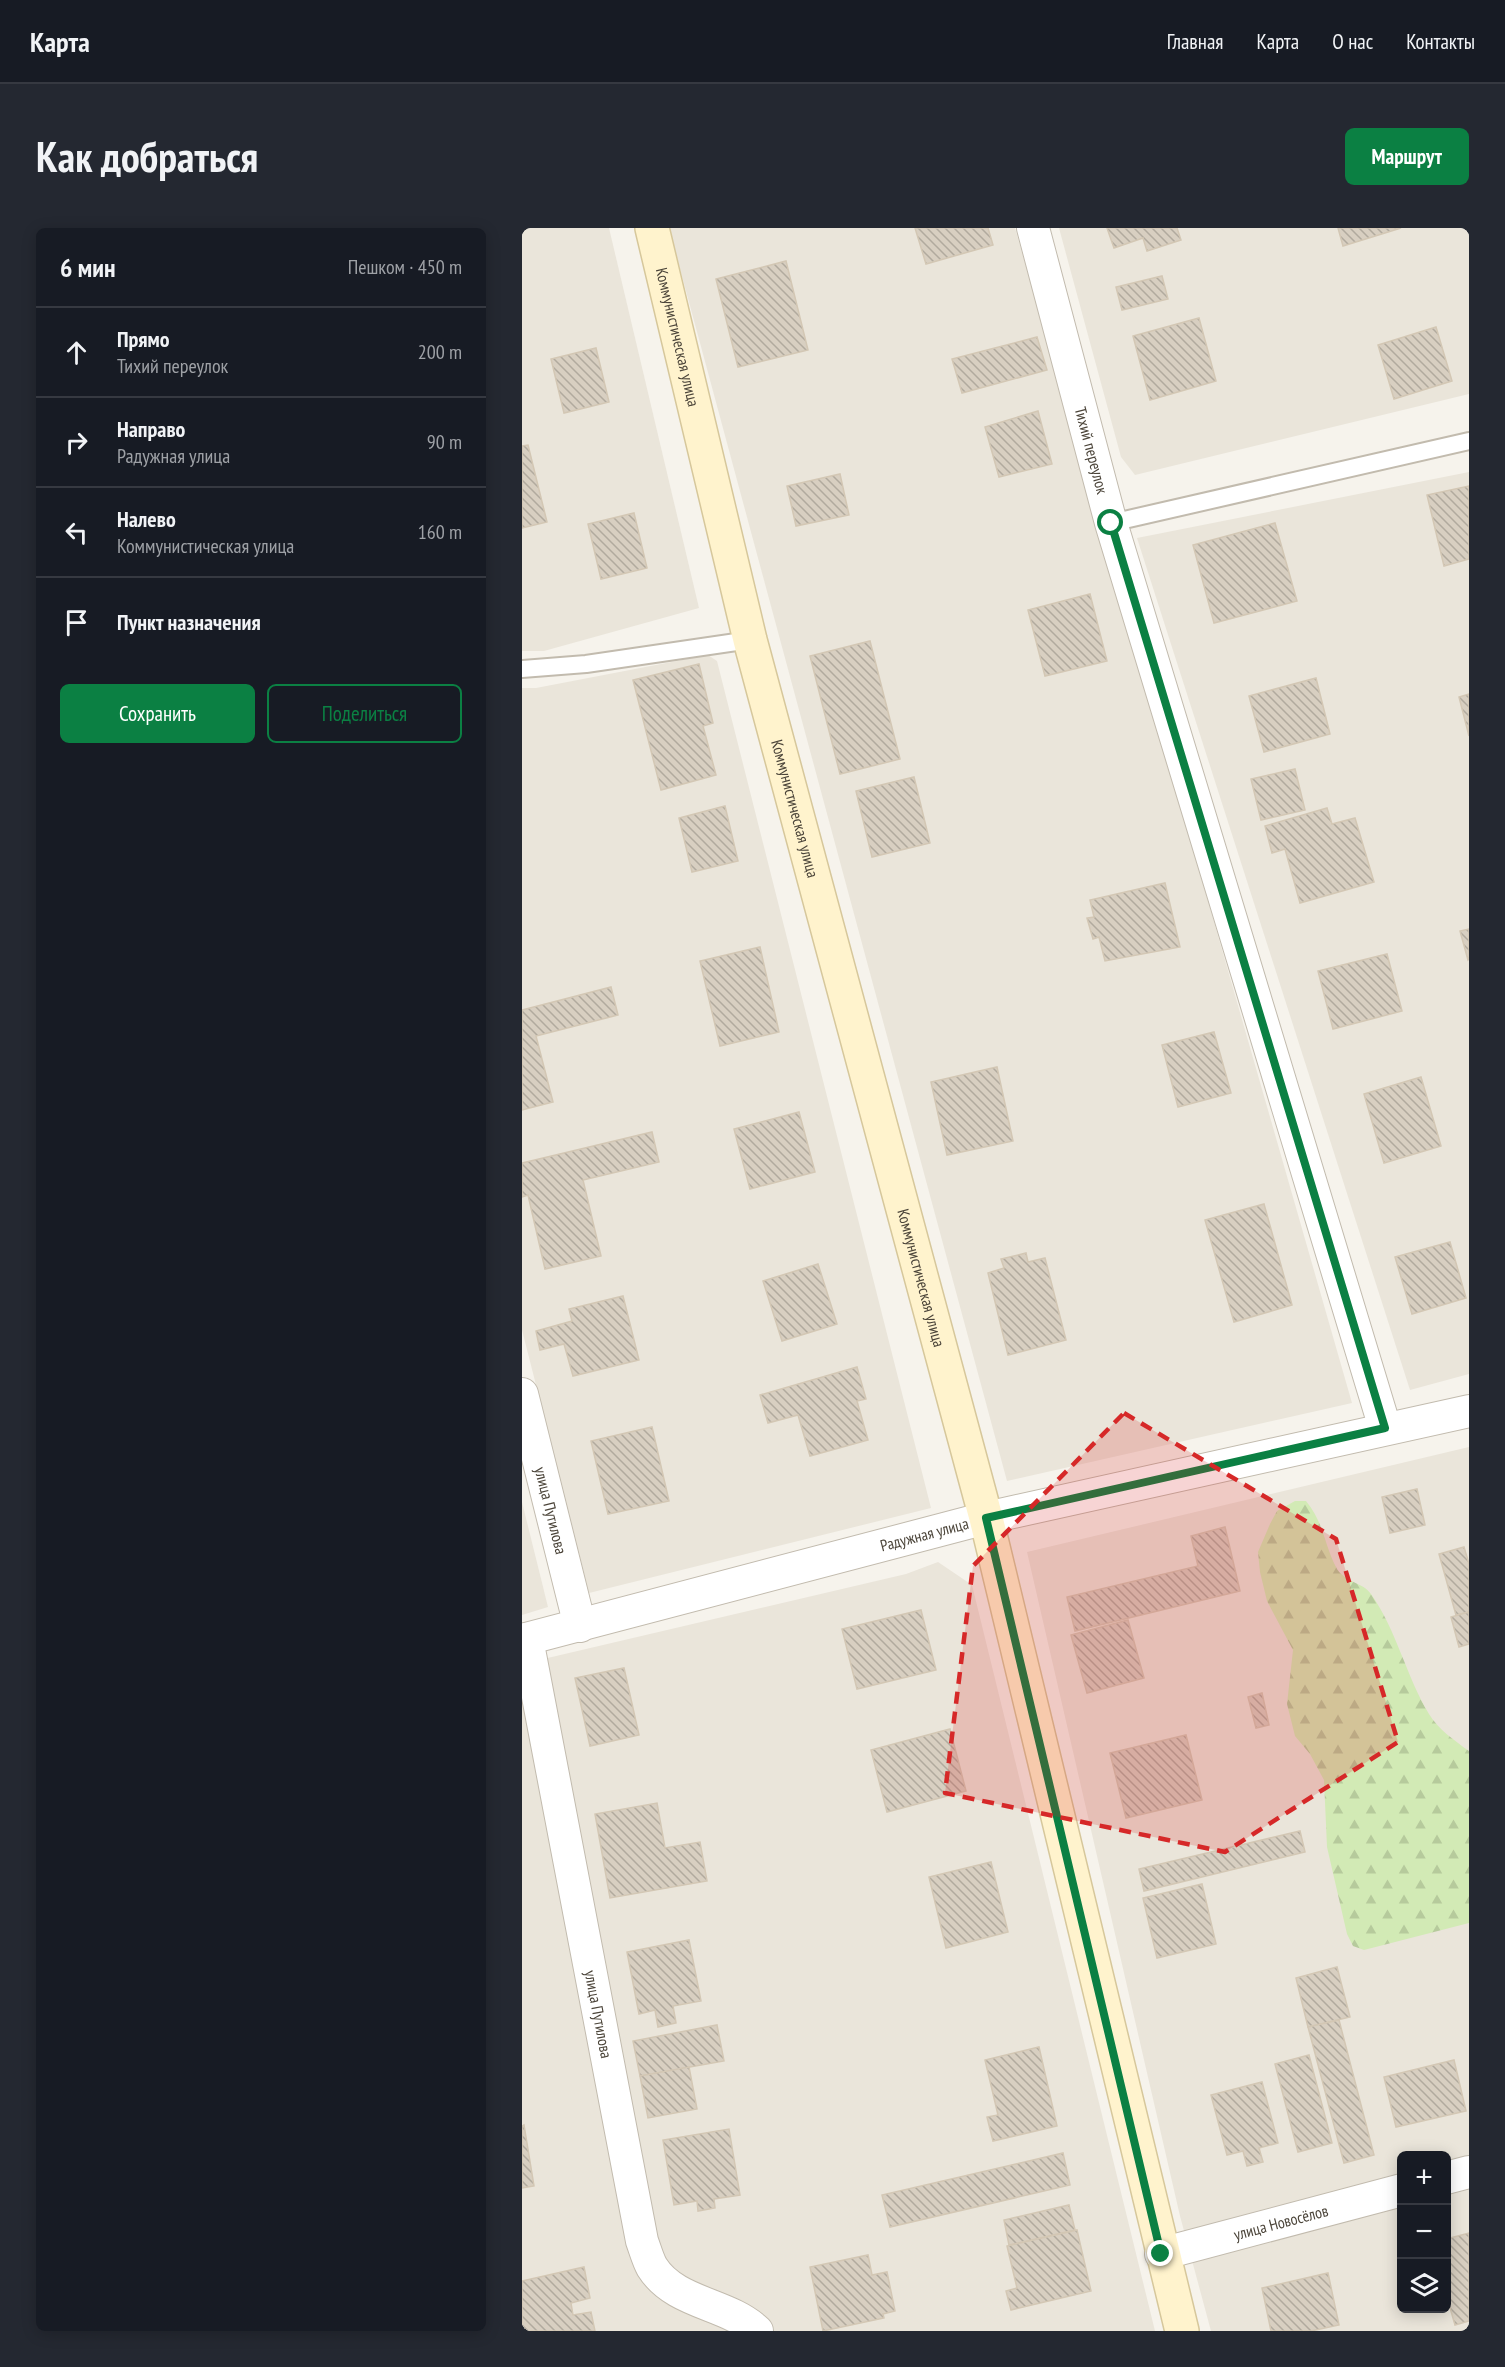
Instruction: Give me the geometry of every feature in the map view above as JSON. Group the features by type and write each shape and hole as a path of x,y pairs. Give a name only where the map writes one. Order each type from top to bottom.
{"street":[{"name":"Коммунистическая улица","path":"652,228 750,640 986,1518 1161,2254 1182,2331"},
{"name":"Тихий переулок","path":"1033,228 1111,523 1385,1428"},
{"name":"улица Путилова","path":"522,1394 580,1626"},
{"name":"Радужная улица","path":"525,1640 986,1518 1385,1428 1469,1412"},
{"name":"улица Путилова","path":"525,1640 642,2241 653,2268 678,2291 748,2322 757,2331"},
{"path":"1451,2177 1469,2172"},
{"name":"улица Новосёлов","path":"1161,2254 1397,2191"}],"lane":[{"path":"1111,523 1469,441"},
{"path":"522,669 586,664 750,640"}],"highlighted area":[{"path":"1124,1413 1336,1539 1398,1742 1225,1852 945,1793 973,1566"}],"shaded area":[{"path":"522,228 609,228 699,608 544,651 522,651"},
{"path":"669,228 1015,228 1352,1403 1007,1481"},
{"path":"1059,228 1469,228 1469,394 1135,475 1121,457"},
{"path":"1469,472 1469,1374 1410,1390 1137,538"},
{"path":"708,655 717,661 931,1508 589,1593 522,1330 522,688 536,688"},
{"path":"1469,1447 1469,2331 1211,2331 1180,2216 1027,1552"},
{"path":"522,1502 548,1607 522,1615"},
{"path":"938,1562 972,1585 1155,2331 522,2331 522,1664 906,1574"}],"green space":[{"path":"1295,1501 1306,1501 1312,1509 1339,1572 1367,1590 1380,1608 1421,1699 1437,1725 1469,1751 1469,1923 1364,1950 1353,1946 1347,1934 1327,1847 1324,1780 1310,1754 1295,1736 1287,1704 1293,1650 1267,1601 1260,1572 1258,1552 1270,1524 1277,1511"}],"building":[{"path":"915,228 988,228 993,245 926,264"},
{"path":"1107,228 1177,228 1181,240 1147,251 1143,238 1114,248"},
{"path":"1338,228 1401,228 1343,246"},
{"path":"786,261 808,350 738,367 716,279"},
{"path":"1162,276 1168,299 1122,310 1116,287"},
{"path":"1199,318 1216,381 1150,400 1133,336"},
{"path":"1436,327 1452,381 1394,399 1378,345"},
{"path":"1037,337 1047,370 962,393 952,359"},
{"path":"596,348 609,402 564,413 551,359"},
{"path":"1038,411 1052,464 999,477 985,427"},
{"path":"528,445 547,522 522,528 522,446"},
{"path":"840,474 849,515 796,526 787,486"},
{"path":"1469,486 1469,559 1444,566 1427,495"},
{"path":"634,513 647,568 601,579 588,524"},
{"path":"1275,523 1297,601 1214,623 1193,545"},
{"path":"1090,594 1107,661 1045,676 1028,610"},
{"path":"870,641 900,759 840,774 810,656"},
{"path":"699,664 713,723 703,726 716,775 661,790 633,680"},
{"path":"1316,678 1330,734 1264,752 1249,696"},
{"path":"1469,694 1469,736 1459,697"},
{"path":"1295,769 1305,810 1261,820 1251,779"},
{"path":"914,777 930,843 872,857 856,791"},
{"path":"725,806 738,861 692,872 679,818"},
{"path":"1327,808 1332,824 1355,818 1374,882 1300,903 1285,849 1272,853 1265,826"},
{"path":"1165,883 1180,947 1105,961 1099,937 1093,939 1087,918 1094,917 1090,900"},
{"path":"1469,929 1469,959 1468,960 1460,931"},
{"path":"760,947 779,1032 720,1046 700,961"},
{"path":"1387,954 1402,1011 1333,1029 1318,971"},
{"path":"611,987 618,1015 536,1036 553,1102 522,1110 522,1010"},
{"path":"1214,1032 1231,1093 1178,1107 1162,1045"},
{"path":"997,1067 1013,1141 947,1155 931,1082"},
{"path":"1421,1077 1441,1146 1384,1163 1364,1094"},
{"path":"799,1112 815,1172 750,1189 734,1129"},
{"path":"652,1132 659,1162 583,1180 601,1256 545,1269 528,1195 522,1197 522,1163"},
{"path":"1264,1204 1292,1305 1234,1322 1205,1220"},
{"path":"1450,1242 1466,1298 1412,1314 1395,1257"},
{"path":"1026,1253 1028,1262 1045,1258 1066,1340 1008,1355 988,1273 1004,1268 1001,1259"},
{"path":"818,1264 837,1324 782,1341 763,1281"},
{"path":"623,1296 639,1360 573,1376 564,1344 540,1350 536,1331 572,1321 569,1309"},
{"path":"857,1367 866,1399 857,1401 868,1440 810,1456 798,1415 768,1423 760,1395"},
{"path":"652,1427 669,1501 608,1514 591,1441"},
{"path":"1417,1489 1425,1525 1390,1533 1382,1497"},
{"path":"1225,1527 1240,1591 1075,1631 1067,1597 1198,1566 1191,1536"},
{"path":"1464,1547 1469,1564 1469,1612 1456,1615 1439,1554"},
{"path":"921,1610 936,1670 857,1689 842,1629"},
{"path":"1469,1612 1469,1644 1459,1647 1451,1617"},
{"path":"1128,1620 1144,1678 1087,1693 1071,1635"},
{"path":"624,1668 639,1735 590,1746 575,1678"},
{"path":"1262,1693 1269,1725 1256,1728 1248,1697"},
{"path":"950,1729 966,1791 887,1812 871,1750"},
{"path":"1186,1735 1202,1800 1126,1818 1110,1753"},
{"path":"657,1803 665,1848 700,1842 707,1881 610,1898 595,1814"},
{"path":"1300,1831 1305,1852 1144,1891 1139,1869"},
{"path":"991,1862 1008,1932 946,1948 929,1877"},
{"path":"1202,1884 1216,1944 1157,1958 1143,1898"},
{"path":"689,1940 701,2001 673,2006 676,2023 658,2027 655,2010 639,2014 627,1952"},
{"path":"1337,1967 1350,2017 1308,2027 1296,1978"},
{"path":"1339,2020 1374,2155 1344,2163 1308,2027"},
{"path":"717,2025 724,2061 640,2076 633,2041"},
{"path":"1039,2047 1057,2126 993,2141 987,2117 998,2115 985,2060"},
{"path":"1309,2055 1332,2143 1298,2152 1275,2064"},
{"path":"1454,2060 1466,2111 1396,2127 1384,2077"},
{"path":"689,2067 697,2109 648,2118 640,2076"},
{"path":"1262,2082 1278,2143 1259,2148 1263,2162 1247,2166 1243,2151 1227,2155 1211,2095"},
{"path":"524,2125 534,2186 522,2188 522,2126"},
{"path":"729,2129 740,2195 714,2199 715,2208 698,2211 697,2201 674,2205 663,2140"},
{"path":"1063,2153 1070,2185 890,2227 882,2195"},
{"path":"1069,2205 1075,2230 1009,2245 1004,2220"},
{"path":"1077,2230 1091,2291 1011,2310 1006,2291 1017,2288 1007,2246"},
{"path":"1469,2233 1469,2321 1455,2325 1451,2311 1451,2238"},
{"path":"868,2255 872,2275 887,2272 895,2311 883,2314 884,2318 823,2331 810,2267"},
{"path":"584,2267 590,2298 571,2303 573,2315 591,2312 595,2331 522,2331 522,2281"},
{"path":"1328,2273 1339,2325 1311,2331 1271,2331 1262,2288"}],"route":[{"path":"1111,523 1385,1428 986,1518 1161,2254"}]}
